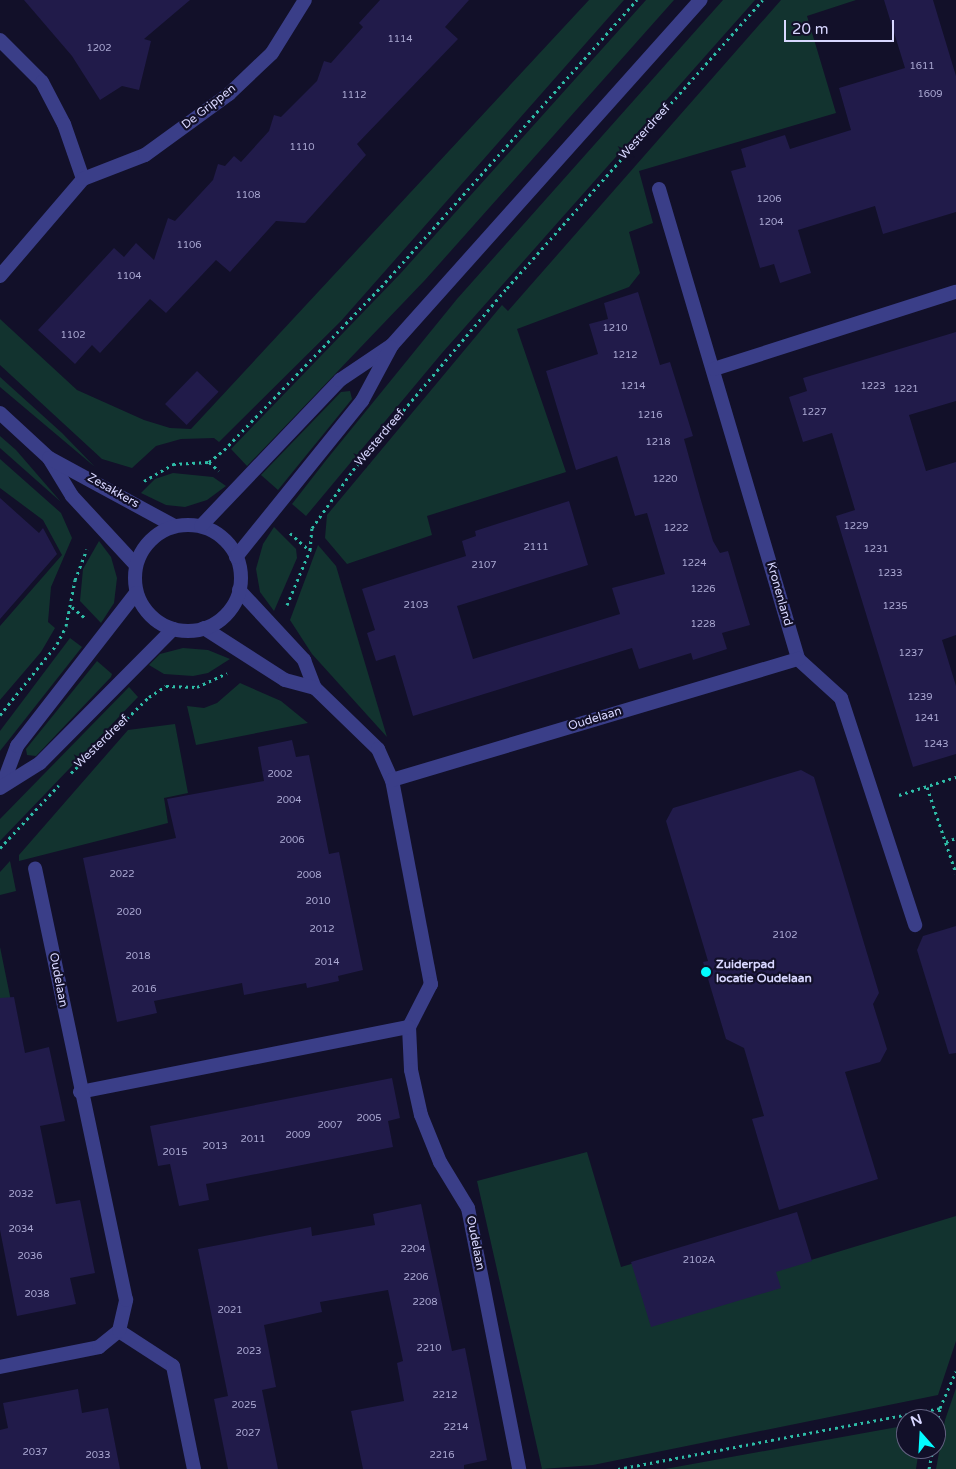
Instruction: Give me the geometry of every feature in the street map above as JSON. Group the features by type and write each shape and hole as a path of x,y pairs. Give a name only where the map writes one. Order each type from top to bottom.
{"street":[{"name":"De Grippen","path":"0,276 83,179 145,155 228,94 272,52 305,0"},
{"path":"236,557 362,401 392,345 701,0"},
{"path":"0,40 42,82 64,124 83,179"},
{"name":"Kronenland","path":"659,189 714,369 798,658"},
{"path":"714,369 956,292"},
{"path":"201,526 340,380 392,345"},
{"name":"Zesakkers","path":"0,412 50,458 174,526"},
{"name":"Zesakkers","path":"50,458 72,496 136,565"},
{"path":"174,526 201,526 226,541 236,557 239,590 226,614 204,628 173,629 156,621 136,593 136,565 143,548 174,526"},
{"name":"Oudelaan","path":"239,590 304,660 315,688 378,749 392,780 431,984 409,1027 411,1070 420,1115 440,1162 468,1208 519,1469"},
{"path":"1,787 17,746 136,593"},
{"name":"Oudelaan","path":"204,628 285,680 315,688"},
{"path":"1,787 40,763 173,629"},
{"path":"798,658 841,698 915,925"},
{"name":"Oudelaan","path":"392,780 798,658"},
{"name":"Oudelaan","path":"35,868 80,1092 126,1300 119,1331"},
{"path":"80,1092 409,1027"},
{"path":"0,1367 99,1346 119,1331 172,1366 194,1469"}],"path":[{"path":"127,499 142,482 173,464 209,462 224,450 381,287 637,0"},
{"name":"Westerdreef","path":"272,625 283,613 301,578 318,516 353,470 507,288 762,0"},
{"path":"0,716 57,644 72,607 74,580 83,554 102,529"},
{"name":"Westerdreef","path":"0,848 148,698 166,686 197,686 224,676 244,654"},
{"path":"875,802 956,777"},
{"path":"927,786 956,873"},
{"path":"946,842 956,838"},
{"path":"618,1469 940,1408 956,1371"}],"green space":[{"path":"589,0 624,0 341,321 219,442 214,438 181,439 156,446 132,468 102,459 0,365 0,319 77,390 144,420 170,428 191,429"},
{"path":"646,0 674,0 425,280 247,466 231,449 400,274"},
{"path":"723,0 755,0 442,353 306,516 292,504 327,459 457,299"},
{"path":"781,0 856,0 807,16 836,113 639,171 653,223 629,232 640,273 629,287 517,329 566,472 427,516 432,535 347,564 325,538 327,515 502,305 508,311"},
{"path":"0,377 62,433 95,467 0,387"},
{"path":"350,391 352,399 278,490 261,475 341,392"},
{"path":"0,436 16,450 61,502 0,448"},
{"path":"0,459 61,513 72,538 51,587 48,622 55,628 41,652 0,700 0,626 62,555 43,520 0,488"},
{"path":"173,473 213,477 226,486 207,500 185,507 166,505 141,493 155,479"},
{"path":"274,527 296,549 297,558 274,611 260,592 256,569 263,544"},
{"path":"99,541 111,557 117,578 114,603 101,623 80,601 83,569"},
{"path":"318,545 336,566 387,737 312,654 290,620"},
{"path":"70,638 82,647 0,751 0,731"},
{"path":"183,648 208,650 230,659 208,673 193,676 164,674 149,665 160,654"},
{"path":"97,661 112,674 111,677 36,756 27,755 26,749"},
{"path":"240,683 281,701 308,723 196,745 187,706 204,708 217,703"},
{"path":"129,687 138,697 0,841 0,819"},
{"path":"175,724 188,793 164,798 168,823 19,861 19,855 128,730"},
{"path":"10,861 16,891 0,895 0,872"},
{"path":"0,947 13,1011 0,1013"},
{"path":"587,1152 621,1267 776,1221 788,1267 956,1216 956,1341 938,1395 593,1465 542,1469 477,1181"},
{"path":"956,1388 956,1469 936,1469 938,1459 946,1459 946,1417"},
{"path":"896,1427 896,1459 918,1459 916,1469 665,1469"}],"building":[{"path":"24,0 190,0 144,39 151,41 139,90 122,86 100,100 72,56"},
{"path":"380,0 469,0 445,27 458,39 357,144 366,155 305,223 276,221 230,272 216,260 166,313 150,299 100,353 92,345 75,364 38,330 114,248 124,257 136,243 154,260 168,218 175,221 213,180 218,164 225,166 234,156 241,162 269,131 274,115 281,117 317,81 324,61 331,63 363,27 359,23"},
{"path":"884,0 933,0 956,76 956,212 883,234 875,206 798,230 811,273 780,283 774,264 760,268 731,171 746,167 741,149 785,135 790,149 851,130 839,88 905,68"},
{"path":"638,292 660,365 670,362 693,436 684,439 713,541 720,553 728,551 750,625 722,633 727,649 693,660 691,653 639,669 632,648 413,716 395,655 376,661 367,633 375,630 362,589 466,556 462,541 476,536 475,531 569,501 588,565 457,606 473,659 620,614 612,588 665,574 647,513 635,516 617,456 576,470 546,371 598,354 589,324 608,319 604,303"},
{"path":"956,332 956,401 909,415 926,471 956,462 956,635 942,640 956,686 956,754 913,767 836,516 855,510 832,433 803,442 789,397 807,391 803,378"},
{"path":"197,371 219,392 187,425 165,404"},
{"path":"0,498 39,533 43,528 57,554 0,619"},
{"path":"292,740 296,757 309,755 329,854 339,852 363,970 338,976 339,981 307,988 306,983 244,995 242,983 154,1001 157,1013 117,1022 83,858 176,838 167,799 264,781 258,747"},
{"path":"801,770 814,777 879,993 873,1004 887,1049 880,1062 845,1072 878,1179 779,1210 752,1119 764,1116 744,1048 726,1039 703,962 708,961 666,821 673,808"},
{"path":"956,926 956,1053 949,1054 917,950 923,936"},
{"path":"14,997 25,1053 49,1047 65,1121 40,1126 56,1204 80,1200 95,1273 70,1278 76,1304 17,1316 0,1230 0,998"},
{"path":"392,1078 400,1118 388,1121 393,1147 206,1184 209,1200 179,1206 170,1164 158,1166 150,1126"},
{"path":"421,1204 452,1351 465,1348 487,1460 464,1465 464,1469 363,1469 351,1411 404,1401 397,1363 403,1361 388,1290 320,1302 322,1312 264,1325 276,1387 262,1390 278,1469 228,1469 214,1399 228,1396 198,1249 311,1227 312,1236 375,1225 373,1214"},
{"path":"797,1212 812,1261 776,1272 781,1288 651,1327 631,1262"},
{"path":"78,1389 82,1413 108,1408 120,1469 0,1469 0,1430 8,1428 3,1403"}],"place":[{"name":"Zuiderpad locatie Oudelaan","path":"706,972"}]}
